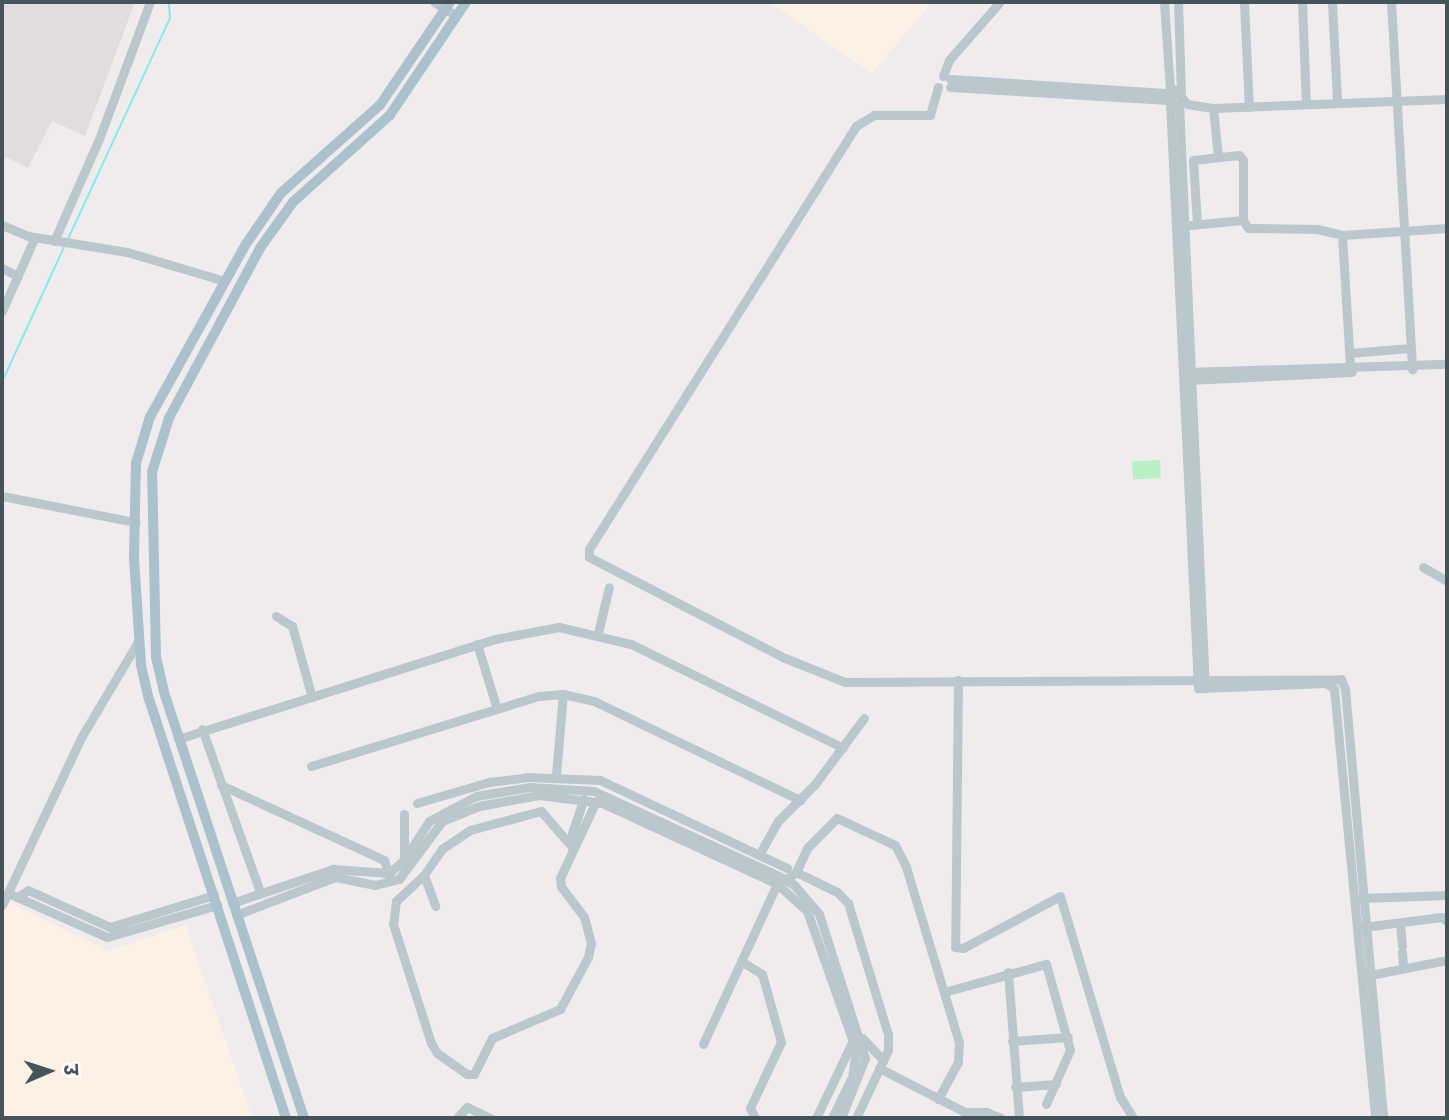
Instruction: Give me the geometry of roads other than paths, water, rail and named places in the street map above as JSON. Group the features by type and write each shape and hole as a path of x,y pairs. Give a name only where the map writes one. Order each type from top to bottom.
{"main road":[{"path":"304,1118 164,696 156,657 152,471 163,433 260,248 293,202 390,115 466,2"},
{"path":"286,1118 149,700 139,640 135,522 141,440 225,281 281,194 380,105 447,5"},
{"path":"314,164 324,174"},
{"path":"149,700 164,696"}],"street":[{"path":"58,242 150,2"},
{"path":"434,2 447,5 456,16"},
{"path":"948,81 949,61 1000,2"},
{"path":"1164,2 1174,97 1202,683"},
{"path":"1174,97 1178,2"},
{"path":"1244,2 1249,107"},
{"path":"1302,2 1306,104"},
{"path":"1332,2 1338,101"},
{"path":"1391,2 1412,366"},
{"path":"1375,1118 1343,682 1336,677 1202,683 1184,680 837,680 591,560 588,552 856,126 883,114 929,115 938,87 948,81 1174,97 1191,106 1213,107 1447,99"},
{"path":"1213,107 1218,156"},
{"path":"1197,224 1194,160 1241,156 1243,220 1248,228 1317,229 1342,235 1447,228"},
{"path":"1180,225 1243,220"},
{"path":"2,225 58,242 127,252 225,281"},
{"path":"1342,235 1350,366"},
{"path":"2,308 35,237"},
{"path":"2,268 18,276"},
{"path":"1350,353 1410,348"},
{"path":"1187,376 1447,364"},
{"path":"1187,376 1350,366 1412,366"},
{"path":"2,496 135,522"},
{"path":"1423,568 1447,581"},
{"path":"598,633 609,587"},
{"path":"276,616 292,626 312,697"},
{"path":"178,739 202,729 477,644 545,628 598,633 631,644 843,748"},
{"path":"2,905 82,736 139,640"},
{"path":"477,644 497,709"},
{"path":"958,680 955,947 963,948 1060,896 1120,1097 1133,1118"},
{"path":"311,766 497,709 564,694 594,701 800,800"},
{"path":"555,791 564,694"},
{"path":"756,862 778,821 800,800 864,718"},
{"path":"202,729 260,892"},
{"path":"417,803 489,782 556,775 622,788 756,862 781,882 816,926 857,1039 864,1067 841,1118"},
{"path":"221,785 384,860 390,877"},
{"path":"236,915 340,877 366,884 407,872 442,821 497,801 555,791"},
{"path":"390,877 404,860 422,828 448,807 491,793 555,791 591,798 756,862 792,870 837,892 848,903 888,1035 881,1064 856,1118"},
{"path":"573,846 556,833 546,814 535,812 459,834 442,849 424,876 396,901 391,918 433,1049 471,1075 492,1038 560,1009 587,957 591,943 584,917 560,883 573,846 582,837 591,798"},
{"path":"404,814 404,860"},
{"path":"703,1044 781,882 807,848 837,818 888,839 906,867 944,992 959,1053 938,1099"},
{"path":"232,903 333,869 390,877"},
{"path":"424,876 435,906"},
{"path":"271,888 275,899"},
{"path":"8,892 59,911 103,937 215,900"},
{"path":"1360,898 1447,895"},
{"path":"1362,927 1441,917 1447,921"},
{"path":"1400,923 1402,967"},
{"path":"1362,927 1370,975 1383,1118"},
{"path":"1370,975 1447,960"},
{"path":"741,961 762,974 781,1042 750,1108 755,1118"},
{"path":"944,992 1008,972 1046,964 1068,1037 1069,1058 1046,1104"},
{"path":"1008,972 1019,1118"},
{"path":"1012,1041 1068,1037"},
{"path":"857,1039 881,1064 938,1099 965,1112 986,1112 1001,1118"},
{"path":"816,1118 857,1039"},
{"path":"832,1118 852,1077 857,1039"},
{"path":"1015,1087 1056,1084"},
{"path":"457,1118 467,1107 491,1118"}],"waterway":[{"path":"68,239 170,18 169,2"},
{"path":"2,382 64,247"}]}
